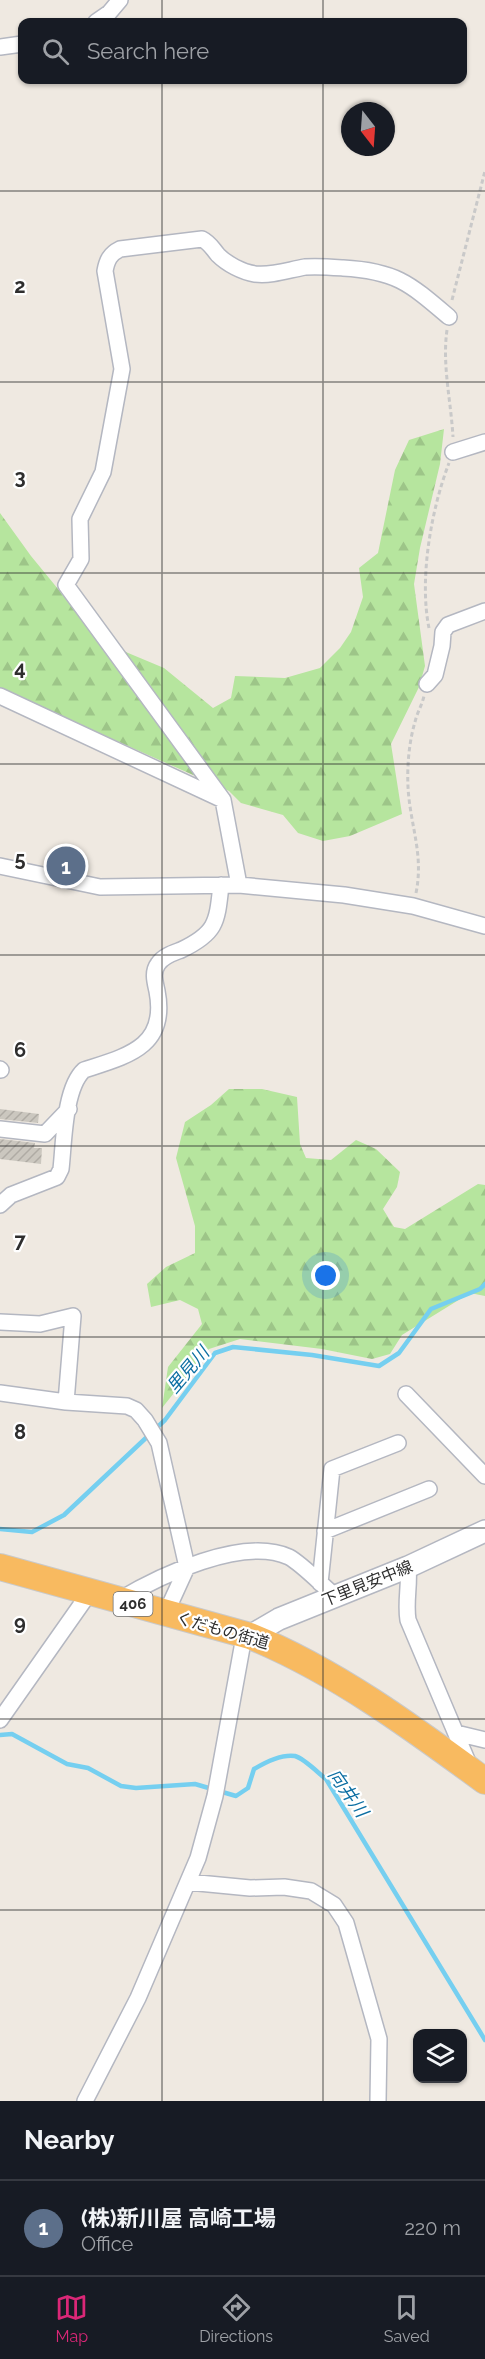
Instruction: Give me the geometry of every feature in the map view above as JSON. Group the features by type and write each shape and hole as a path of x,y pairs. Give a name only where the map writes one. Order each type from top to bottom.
{"highway":[{"name":"くだもの街道","path":"0,1567 250,1636 279,1647 336,1678 478,1777"}],"main road":[{"name":"下里見安中線","path":"250,1636 328,1590 408,1567 485,1531"}],"street":[{"path":"102,18 120,0"},
{"path":"0,47 18,45"},
{"path":"239,885 223,800 66,585 81,559 80,519 103,472 122,369 105,271 107,260 120,249 202,239 210,243 218,255 237,267 253,273 268,275 308,267 356,268 383,272 402,280 420,292 448,317"},
{"path":"453,452 485,442"},
{"path":"427,684 435,675 443,632 448,625 485,611"},
{"path":"0,696 223,800"},
{"path":"0,866 100,887 239,885 344,895 413,906 485,926"},
{"path":"4,1197 57,1176 61,1169 70,1098 76,1083 84,1070 129,1055 154,1034 159,1019 160,1005 154,975 156,966 163,958 204,938 218,920 221,885"},
{"path":"0,1129 45,1134 69,1109"},
{"path":"0,1322 40,1324 73,1316 66,1402"},
{"path":"0,1393 66,1402 127,1406 136,1410 145,1420 159,1443 187,1567 166,1613"},
{"path":"405,1394 485,1476"},
{"path":"328,1590 326,1531 332,1469 398,1443"},
{"path":"326,1531 429,1489"},
{"path":"119,1600 149,1583 187,1567 243,1551 260,1550 290,1558 328,1590"},
{"path":"408,1567 410,1584 406,1607 408,1620 456,1734 478,1777"},
{"path":"0,1720 90,1592"},
{"path":"86,2101 138,1998 198,1858 214,1796 243,1642 250,1636"},
{"path":"456,1734 485,1740"},
{"path":"188,1882 250,1888 293,1888 311,1891 334,1905 346,1923 380,2039 378,2101"}],"path":[{"path":"430,634 423,586 428,550 447,468 453,452 451,402 444,362 448,317 485,171"},
{"path":"413,906 419,876 419,856 408,789 408,768 415,723 427,684"}],"green space":[{"path":"444,429 440,464 414,584 425,666 419,687 391,744 402,814 350,836 323,841 298,833 283,815 241,803 229,791 0,689 0,513 31,556 81,617 121,650 164,668 213,708 231,698 235,676 285,678 320,668 340,648 351,632 363,597 359,568 378,553 395,470 409,440"},
{"path":"229,1089 262,1089 297,1097 300,1144 306,1158 331,1160 356,1140 376,1149 400,1172 397,1187 383,1209 394,1227 405,1229 478,1184 485,1185 485,1296 470,1293 402,1335 390,1354 372,1359 322,1349 240,1339 209,1349 162,1408 168,1367 202,1324 198,1309 180,1300 151,1307 147,1284 166,1267 195,1253 195,1226 176,1158 185,1122 211,1105"}],"building":[{"path":"0,1109 39,1114 38,1123 0,1119"},
{"path":"0,1139 35,1143 34,1148 42,1148 41,1164 0,1159"}],"waterway":[{"name":"里見川","path":"0,1529 32,1532 64,1515 165,1420 215,1353 233,1347 312,1355 379,1366 399,1353 431,1309 480,1289 485,1284"},
{"name":"向井川","path":"0,1735 12,1734 67,1764 88,1768 121,1786 136,1788 195,1784 236,1796 248,1788 254,1769 273,1759 285,1756 295,1756 303,1760 326,1779 485,2040"}],"place":[{"name":"(株)新川屋 高崎工場","path":"66,866"}]}
